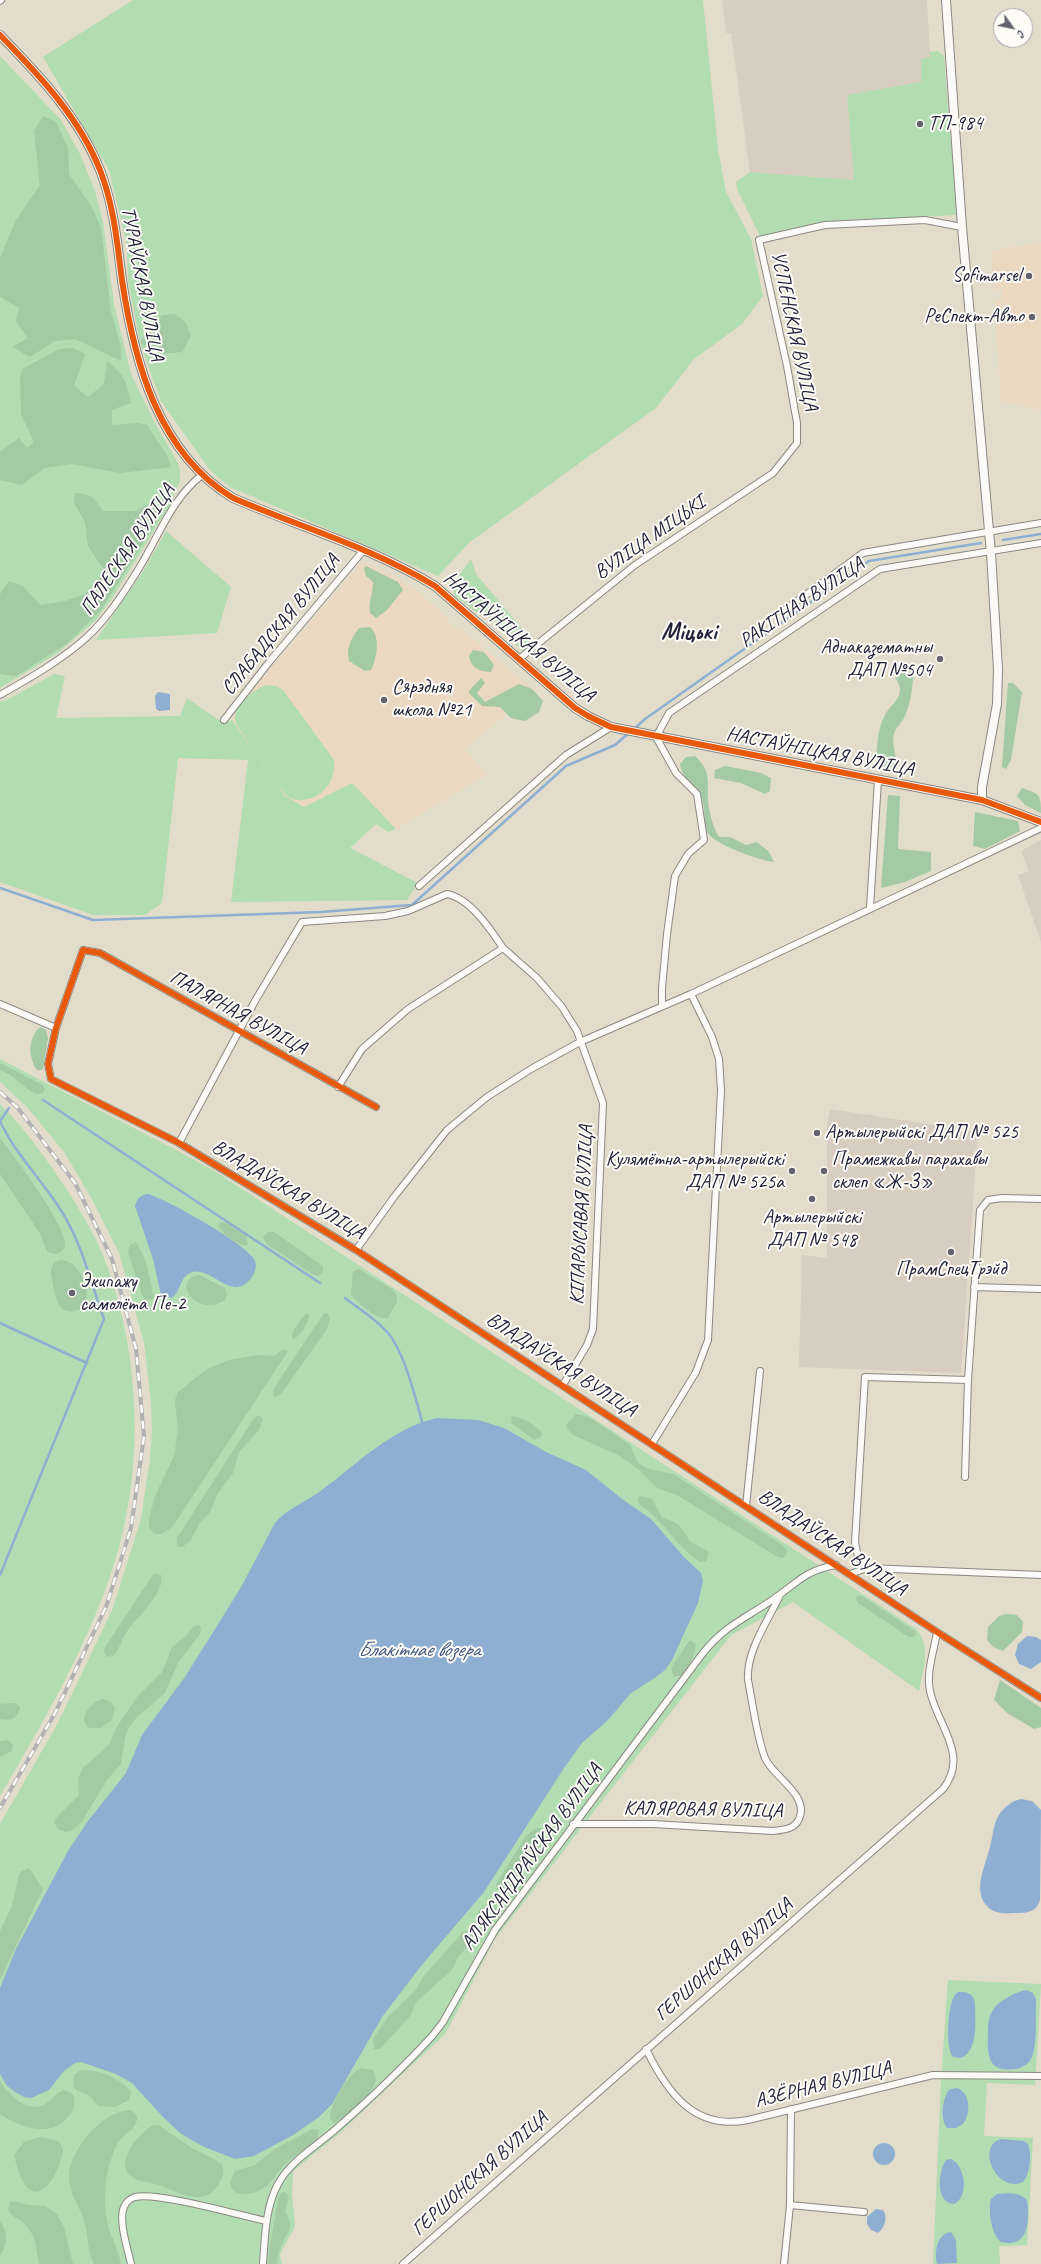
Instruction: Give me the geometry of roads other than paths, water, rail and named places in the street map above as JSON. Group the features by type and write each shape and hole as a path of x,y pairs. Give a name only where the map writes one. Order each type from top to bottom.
{"street":[{"path":"946,0 962,227 991,553 998,669 997,704 982,787 982,800"},
{"name":"ТУРАЎСКАЯ ВУЛІЦА","path":"0,35 44,80 79,129 100,170 112,208 133,339 142,372 173,438 185,457 217,488 233,498 363,551"},
{"name":"УСПЕНСКАЯ ВУЛІЦА","path":"798,443 797,423 787,366 759,240 825,225 925,220 962,227"},
{"name":"ВУЛІЦА МІЦЬКІ","path":"519,659 635,565 773,474 798,443"},
{"name":"ПАЛЕСКАЯ ВУЛІЦА","path":"0,696 46,669 87,637 113,607 138,569 171,510 202,475"},
{"name":"РАКІТНАЯ ВУЛІЦА","path":"785,610 863,553 1041,524"},
{"name":"РАКІТНАЯ ВУЛІЦА","path":"654,737 669,713 880,570 991,553 1041,543"},
{"name":"НАСТАЎНІЦКАЯ ВУЛІЦА","path":"363,551 419,576 435,586 575,708 611,727 654,737 982,800 1041,822"},
{"name":"СЛАБАДСКАЯ ВУЛІЦА","path":"224,720 270,661 363,551"},
{"path":"419,886 566,755 611,727"},
{"path":"654,737 676,773 697,794 704,840 688,854 675,876 667,934 662,988 662,1006"},
{"path":"870,908 878,780"},
{"path":"356,1250 394,1197 447,1130 487,1097 531,1069 580,1042 691,994 1041,828"},
{"name":"КІПАРЫСАВАЯ ВУЛІЦА","path":"238,1032 302,922 385,916 408,911 438,896 447,894 454,895 484,920 503,948 537,978 562,1007 577,1031 603,1103 593,1329 587,1345 563,1385"},
{"path":"338,1087 362,1049 408,1009 503,948"},
{"name":"ПАЛЯРНАЯ ВУЛІЦА","path":"56,1028 83,950 100,953 238,1032 376,1107"},
{"path":"652,1444 696,1372 708,1340 721,1090 719,1059 712,1037 691,994"},
{"path":"0,1004 56,1028"},
{"name":"ВЛАДАЎСКАЯ ВУЛІЦА","path":"56,1028 48,1064 52,1079 179,1143 356,1250 937,1632 1041,1698"},
{"path":"179,1143 238,1032"},
{"path":"966,1477 968,1380 980,1210 988,1200 1002,1198 1041,1199"},
{"path":"974,1287 1041,1288"},
{"path":"746,1506 760,1371"},
{"path":"867,1568 858,1557 855,1542 865,1377 968,1380"},
{"name":"АЛЯКСАНДРАЎСКАЯ ВУЛІЦА","path":"263,2264 266,2221 277,2184 292,2164 339,2126 433,2035 495,1930 573,1824 713,1641 735,1622 781,1594 803,1575 819,1568 836,1565"},
{"path":"850,1574 867,1568 1041,1575"},
{"name":"КАЛЯРОВАЯ ВУЛІЦА","path":"573,1824 653,1824 772,1830 786,1830 796,1824 800,1814 799,1803 792,1790 773,1771 765,1757 747,1671 752,1653 781,1594"},
{"name":"ГЕРШОНСКАЯ ВУЛІЦА","path":"403,2264 839,1881 948,1783 954,1769 954,1755 933,1701 929,1679 937,1632"},
{"name":"АЗЁРНАЯ ВУЛІЦА","path":"646,2049 659,2076 672,2094 691,2109 712,2120 735,2122 933,2075 1041,2076"},
{"path":"784,2264 790,2205 791,2109"},
{"path":"131,2264 122,2213 126,2202 132,2198 149,2197 266,2221"},
{"path":"790,2205 864,2212"}],"water":[{"path":"158,692 170,694 170,710 159,711 156,709 155,696"},
{"path":"148,1194 171,1204 206,1223 238,1244 255,1261 256,1267 254,1274 245,1284 238,1287 231,1286 202,1272 195,1272 185,1276 177,1292 172,1298 161,1295 153,1259 135,1206 139,1197"},
{"name":"Блакітнае возера","path":"437,1418 478,1420 504,1428 546,1452 586,1470 622,1499 651,1519 683,1556 701,1573 703,1581 698,1603 672,1660 665,1670 631,1693 608,1720 582,1743 564,1768 484,1892 421,1966 382,2017 332,2104 319,2117 293,2135 254,2156 235,2159 202,2146 180,2133 132,2083 116,2074 81,2062 75,2063 64,2071 49,2090 31,2098 24,2097 17,2093 7,2086 0,2074 0,1988 16,1949 68,1851 88,1821 126,1773 142,1735 185,1677 240,1589 275,1523 295,1506 318,1493 389,1439 420,1423"},
{"path":"1027,1636 1036,1637 1041,1640 1041,1662 1031,1669 1019,1664 1015,1655 1018,1644"},
{"path":"1021,1799 1032,1801 1041,1810 1040,1900 1035,1909 1030,1912 997,1912 990,1909 983,1900 980,1885 981,1877 997,1819 1006,1807"},
{"path":"1026,1990 1033,1993 1036,1999 1036,2036 1032,2057 1027,2064 1020,2068 1006,2070 999,2068 991,2061 988,2049 988,2028 991,2013 1003,2000"},
{"path":"958,1992 970,1994 975,2004 975,2034 973,2042 971,2049 961,2058 953,2057 950,2052 948,2034 951,2003 954,1996"},
{"path":"957,2088 965,2094 967,2099 968,2110 966,2120 963,2124 956,2128 947,2128 943,2119 945,2097 950,2089"},
{"path":"1001,2139 1024,2141 1028,2144 1030,2164 1023,2182 1014,2184 1005,2181 998,2176 992,2168 990,2150 993,2143"},
{"path":"884,2143 892,2146 895,2154 892,2162 884,2165 876,2162 873,2154 876,2146"},
{"path":"951,2159 960,2168 964,2181 962,2195 954,2204 948,2202 944,2198 941,2193 940,2186 943,2165 946,2160"},
{"path":"1010,2193 1022,2196 1027,2201 1027,2225 1022,2238 1017,2242 1001,2242 995,2234 990,2216 990,2204 991,2199 997,2194"},
{"path":"876,2209 883,2210 885,2213 884,2225 878,2233 871,2230 867,2224 867,2217"},
{"path":"951,2232 956,2240 957,2263 937,2264 936,2249 938,2244 942,2236"}],"waterway":[{"path":"1003,540 1041,534"},
{"path":"633,730 645,719 869,561 981,543"},
{"path":"0,888 93,920 321,912 412,905 566,766 615,745 629,733"},
{"path":"43,1100 320,1283"},
{"path":"0,1575 104,1319 81,1250 69,1224 62,1212 13,1145 0,1121 9,1108"},
{"path":"345,1298 378,1323 394,1341 404,1362 422,1422"},
{"path":"0,1323 87,1363"}],"railway":[{"path":"0,1092 17,1107 75,1183 112,1259 136,1349 144,1436 131,1528 106,1607 54,1715 0,1808"}],"place":[{"name":"ТП-984","path":"920,124"},
{"name":"Sofimarsel","path":"1029,276"},
{"name":"РеСпект-Авто","path":"1032,317"},
{"name":"Аднаказематны ДАП №504","path":"940,659"},
{"name":"Сярэдняя школа №21","path":"384,700"},
{"name":"Артылерыйскі ДАП № 525","path":"817,1133"},
{"name":"Кулямётна-артылерыйскі ДАП № 525а","path":"792,1171"},
{"name":"Прамежкавы парахавы склеп «Ж-З»","path":"824,1171"},
{"name":"Артылерыйскі ДАП № 548","path":"812,1199"},
{"name":"ПрамСпецТрэйд","path":"951,1252"},
{"name":"Экипажу самолёта Пе-2","path":"72,1293"}],"district":[{"name":"Міцькі","path":"689,633"}]}
